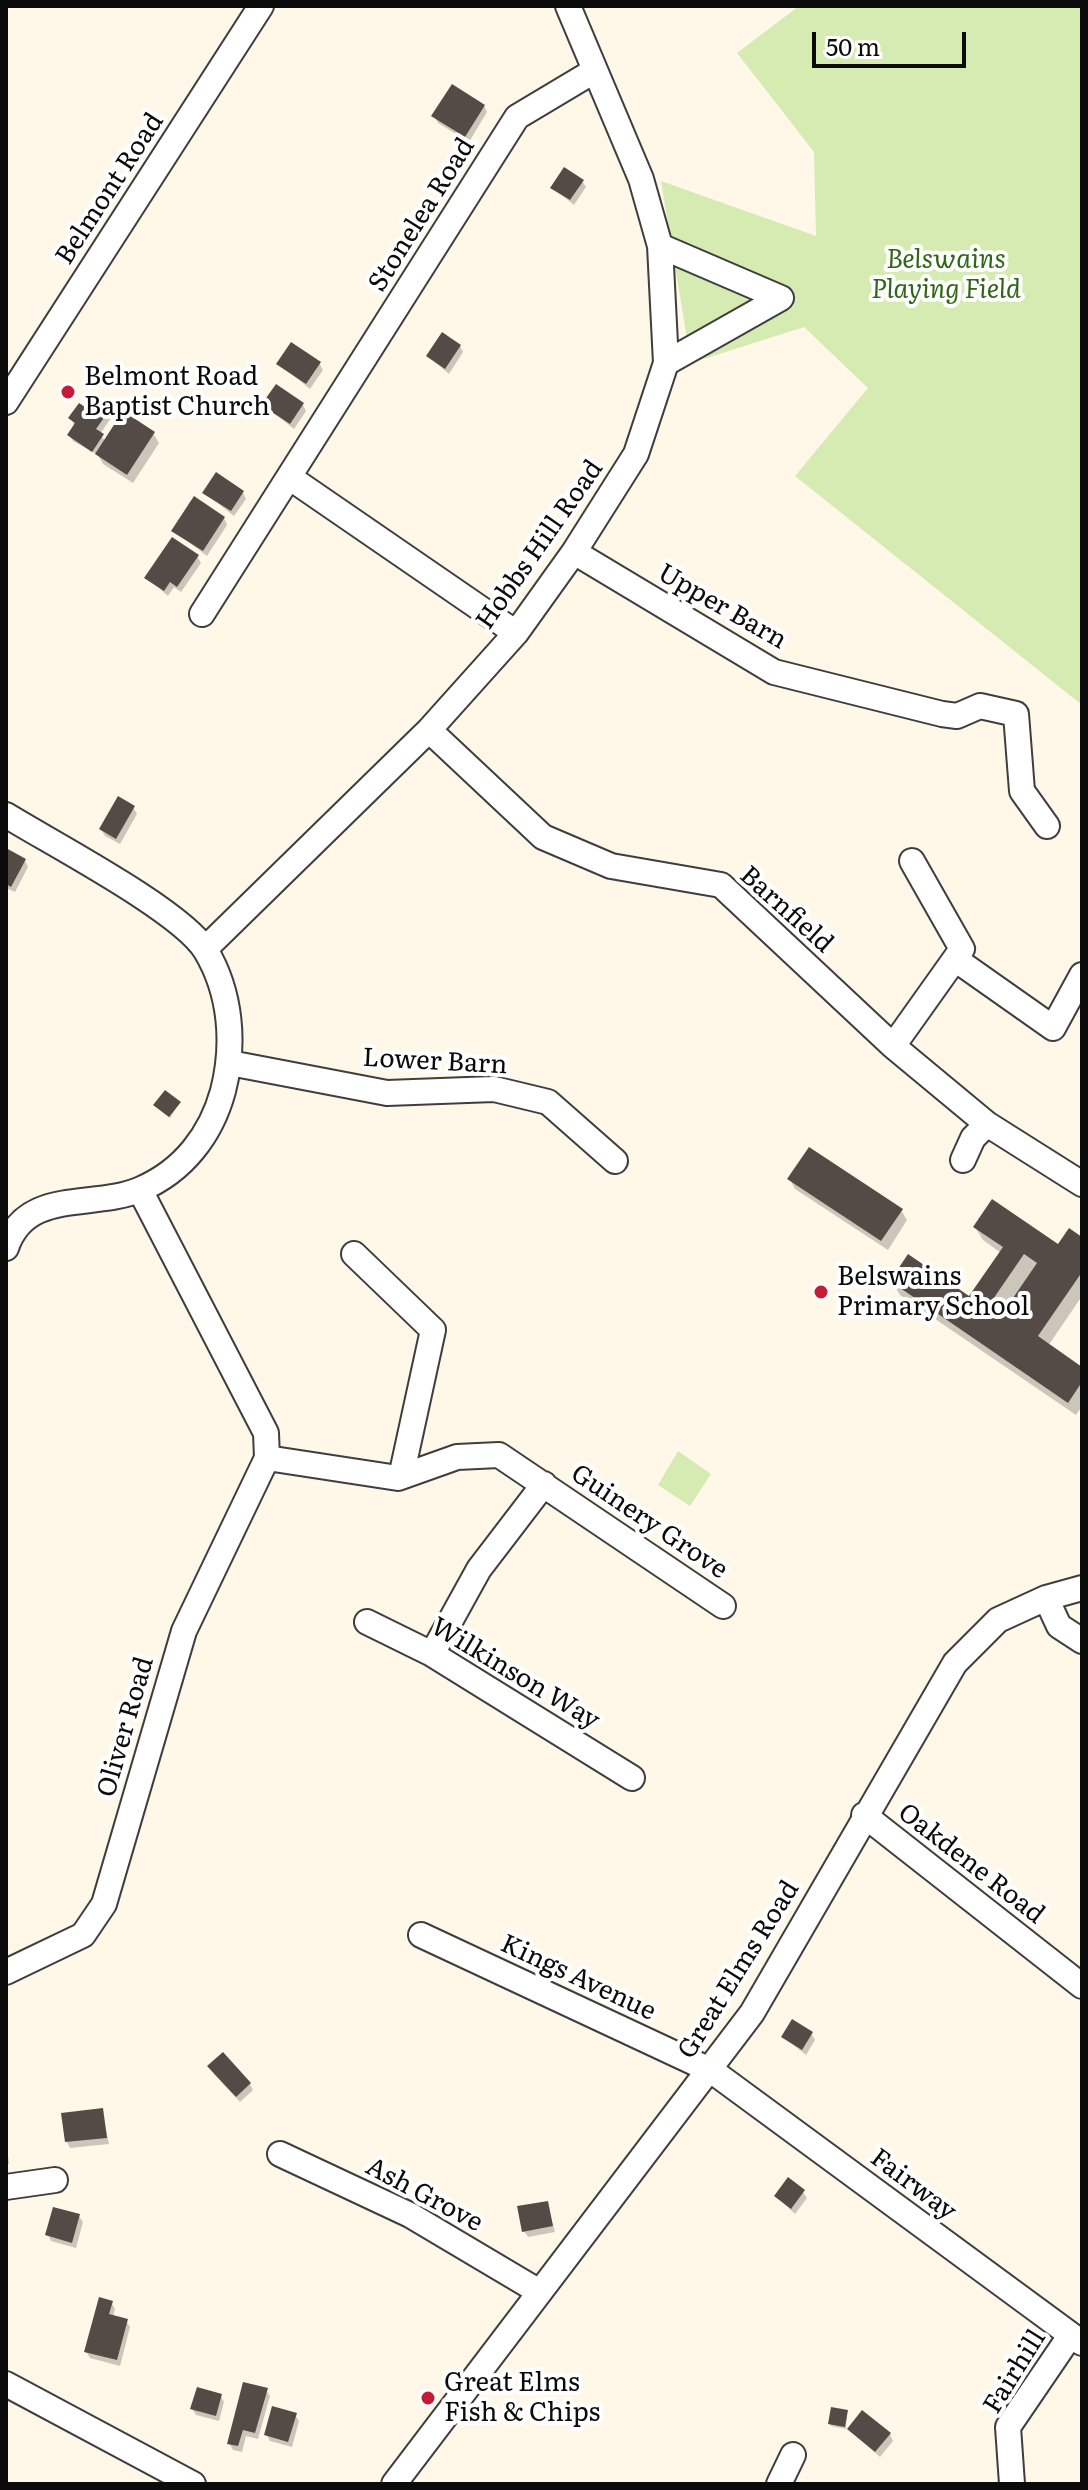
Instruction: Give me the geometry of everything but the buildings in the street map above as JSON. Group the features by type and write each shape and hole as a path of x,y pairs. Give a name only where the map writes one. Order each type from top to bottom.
{"street":[{"name":"Belmont Road","path":"6,402 261,6"},
{"path":"568,6 594,71"},
{"name":"Hobbs Hill Road","path":"205,949 429,730 516,633 574,552 636,454 666,363 660,246 641,179 594,71"},
{"name":"Stonelea Road","path":"202,614 517,117 594,71"},
{"path":"660,246 781,298 666,363"},
{"path":"289,477 516,633"},
{"name":"Upper Barn","path":"574,552 774,672 942,714 957,716 980,706 1016,714 1022,791 1047,826"},
{"name":"Barnfield","path":"429,730 543,837 611,866 721,885 893,1046 987,1124 1082,1184"},
{"path":"6,815 172,916 205,949 228,1010 230,1063 216,1116 187,1160 140,1190 42,1208 12,1229 6,1248"},
{"path":"893,1046 962,949 912,861"},
{"path":"955,959 1053,1028 1082,975"},
{"name":"Lower Barn","path":"230,1063 387,1093 494,1089 548,1102 615,1161"},
{"path":"963,1160 973,1138 987,1124"},
{"path":"140,1190 266,1433 267,1458 401,1477 433,1330 354,1254"},
{"name":"Guinery Grove","path":"401,1477 457,1457 499,1455 723,1606"},
{"name":"Oliver Road","path":"6,1972 83,1935 104,1904 184,1631 267,1458"},
{"name":"Guinery Grove","path":"432,1654 479,1569 544,1484"},
{"name":"Great Elms Road","path":"394,2484 538,2291 712,2071 752,2013 864,1815 955,1663 998,1620 1046,1598 1082,1588"},
{"path":"1046,1598 1059,1626 1082,1641"},
{"name":"Wilkinson Way","path":"367,1622 432,1654 632,1778"},
{"name":"Oakdene Road","path":"864,1815 1082,1986"},
{"name":"Kings Avenue","path":"421,1935 712,2071"},
{"name":"Fairway","path":"712,2071 1076,2340"},
{"name":"Ash Grove","path":"280,2154 410,2215 538,2291"},
{"path":"6,2187 55,2180"},
{"name":"Fairhill","path":"1012,2484 1008,2427 1076,2340"},
{"path":"6,2384 193,2484"},
{"path":"779,2484 793,2455"}],"green space":[{"name":"Belswains Playing Field","path":"799,6 1082,6 1082,705 795,476 868,388 804,327 691,363 661,181 816,236 814,152 737,53"},
{"path":"678,1451 711,1474 690,1506 658,1485"}],"place":[{"name":"Belmont Road Baptist Church","path":"68,392"},
{"name":"Belswains Primary School","path":"821,1292"},
{"name":"Great Elms Fish & Chips","path":"428,2398"}]}
